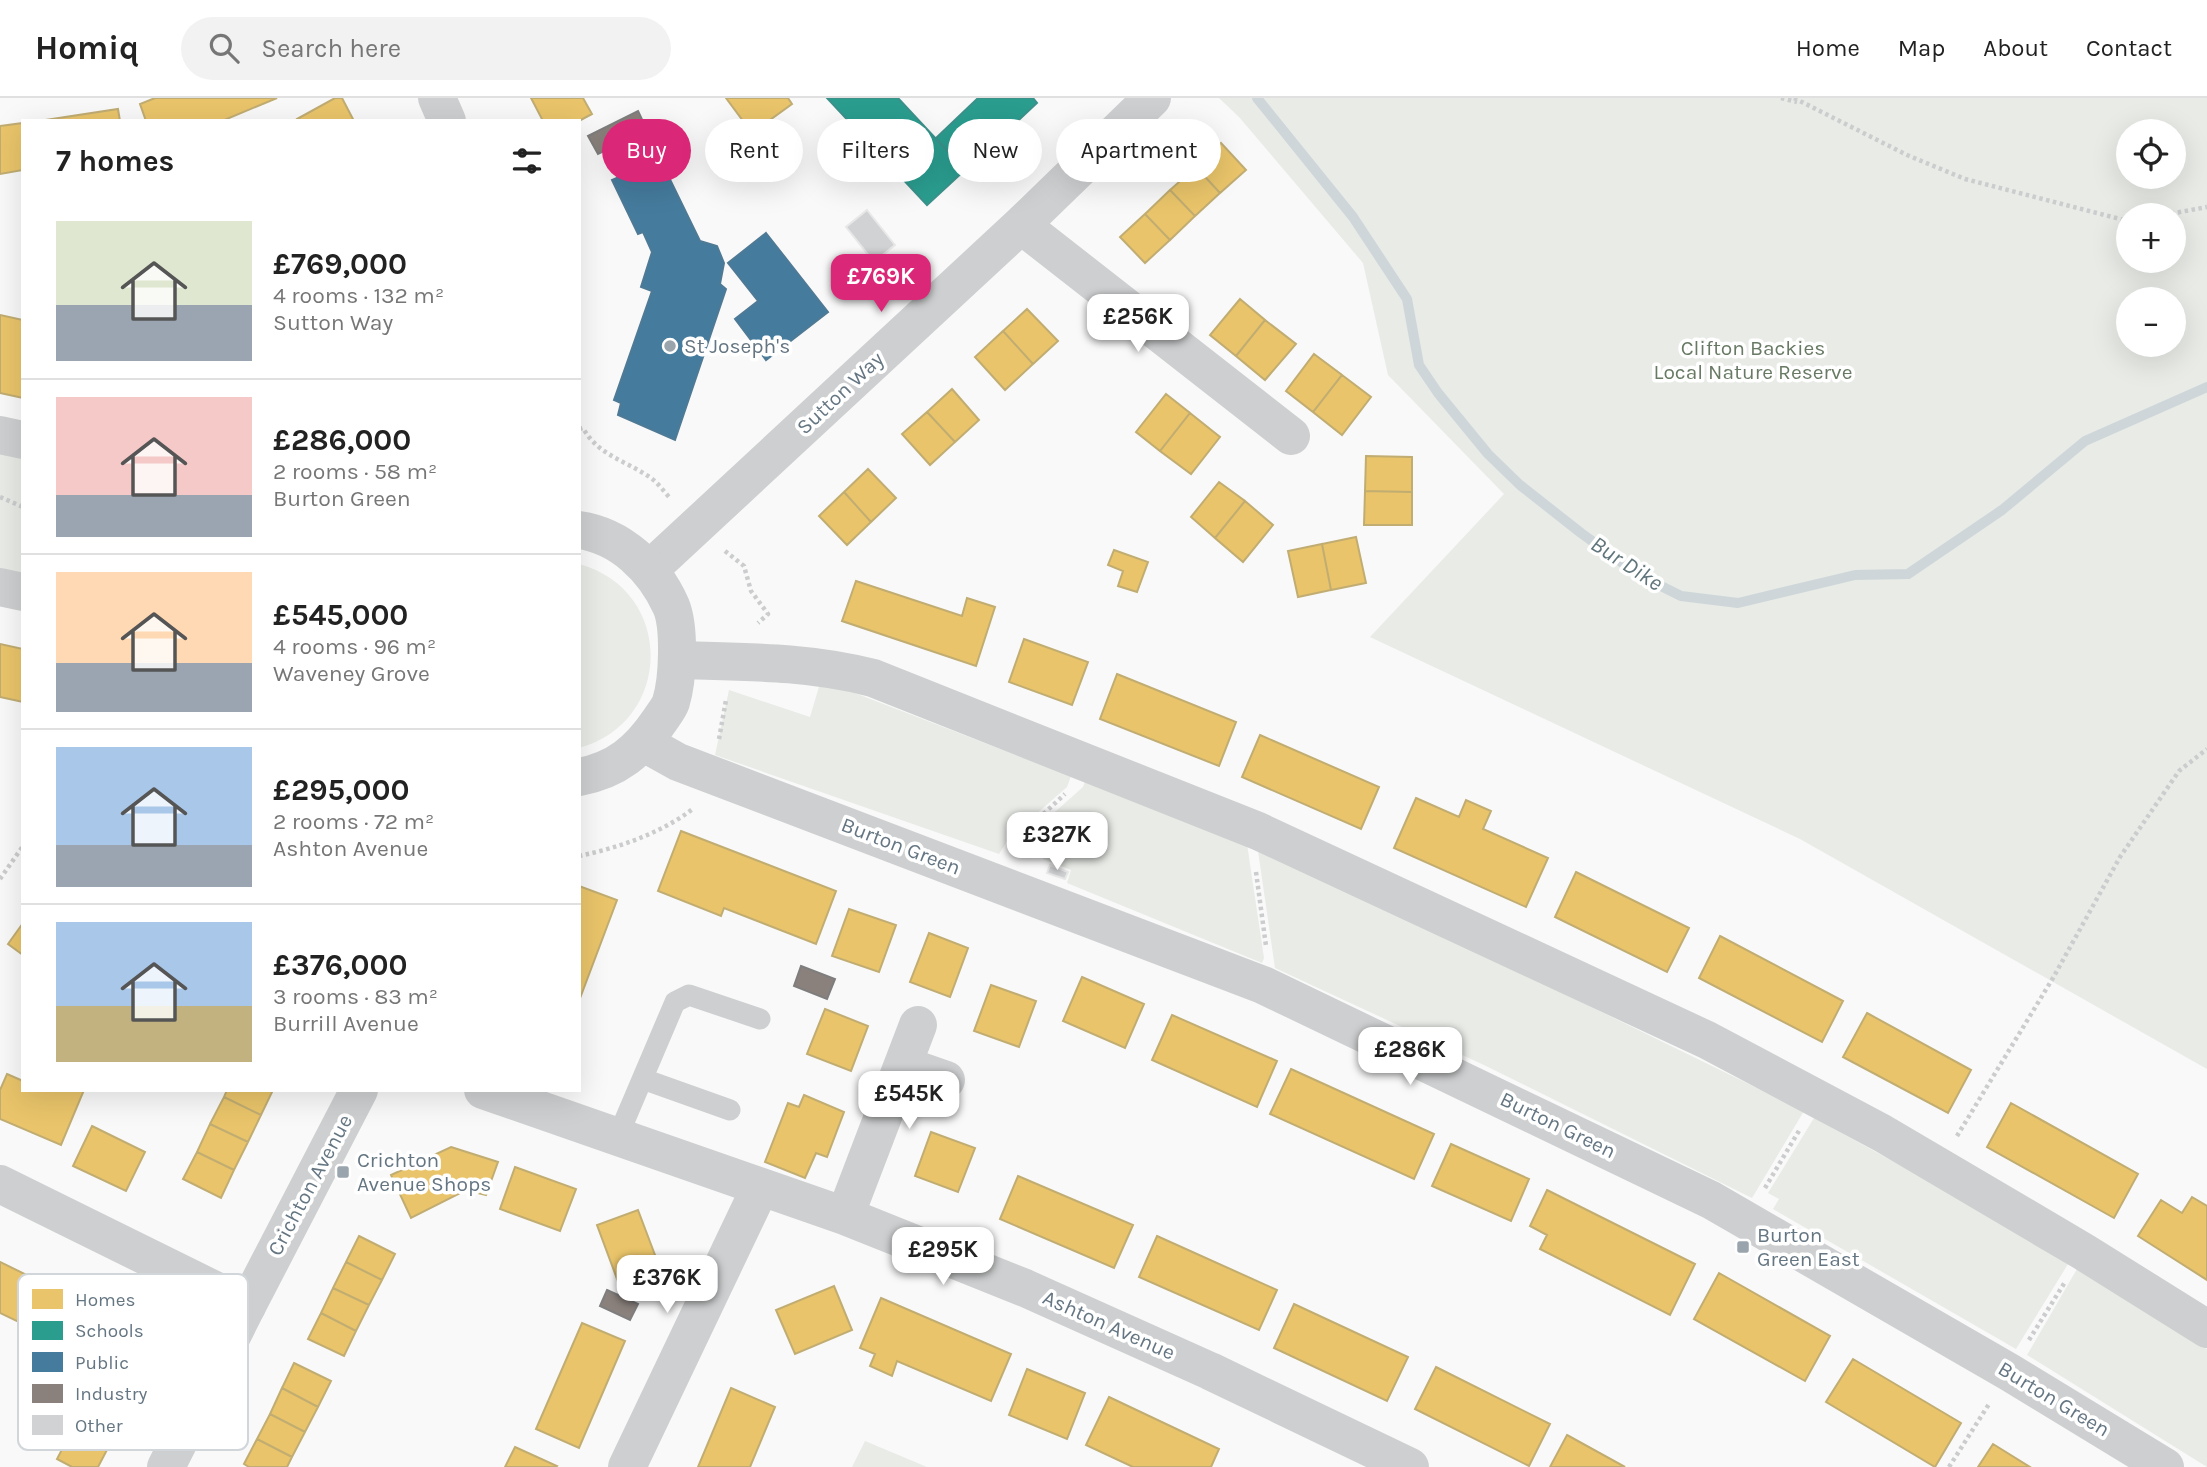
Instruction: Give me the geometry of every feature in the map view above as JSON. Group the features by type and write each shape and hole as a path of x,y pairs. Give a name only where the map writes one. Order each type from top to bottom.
{"street":[{"path":"437,98 446,119"},
{"name":"Sutton Way","path":"649,570 1021,225 1152,98"},
{"path":"1021,225 1291,436"},
{"path":"0,435 21,440"},
{"path":"581,530 596,533 626,549 649,570 672,608 678,660 671,703 644,743 597,774 581,777"},
{"path":"0,587 21,592"},
{"path":"678,660 795,664 836,668 873,678 1258,831 1707,1040 1818,1098 2084,1252 2207,1329"},
{"name":"Burton Green","path":"644,743 678,762 1263,985 1747,1219 2009,1372 2165,1467"},
{"path":"845,1216 918,1025"},
{"path":"903,1065 946,1080"},
{"name":"Crichton Avenue","path":"248,1304 358,1092"},
{"name":"Ashton Avenue","path":"489,1092 845,1216 1026,1288 1210,1371 1398,1464"},
{"path":"0,1184 182,1274"},
{"path":"627,1467 760,1188"},
{"name":"Crichton Avenue","path":"166,1467 175,1450"}],"lane":[{"path":"618,1136 675,1002 689,995 760,1019"},
{"path":"643,1079 730,1110"}],"path":[{"path":"1781,98 1802,104 1907,155 1965,179 2116,218"},
{"path":"1794,98 1802,104"},
{"path":"2186,211 2207,207"},
{"path":"0,497 21,506"},
{"path":"1939,1167 2053,978 2120,857 2179,771 2207,748"},
{"path":"996,882 1013,842 1076,784 1084,761"},
{"path":"1258,831 1253,848 1268,965 1263,985"},
{"path":"0,879 21,849"},
{"path":"1747,1219 1818,1098"},
{"path":"1949,1467 2084,1252"}],"green space":[{"name":"Clifton Backies Local Nature Reserve","path":"1219,98 2207,98 2207,1069 1800,839 1370,637 1504,494 1388,375 1363,263 1239,117"},
{"path":"0,452 21,457 21,578 0,573"},
{"path":"581,565 610,578 633,600 646,627 651,656 646,685 633,712 610,734 581,747"},
{"path":"821,680 1071,776 1067,787 1009,838 999,854 715,755 729,690 810,717"},
{"path":"1086,779 1247,844 1264,958 1262,963 1067,883 1071,870 1043,859 1044,853 1020,843 1083,787"},
{"path":"1258,851 1532,978 1804,1111 1752,1198 1486,1066 1275,968"},
{"path":"1814,1118 1940,1187 2068,1264 2016,1349 1773,1209 1779,1199 1768,1193"},
{"path":"2077,1269 2207,1349 2207,1467 2027,1355"},
{"path":"865,1441 927,1467 852,1467"}],"building: Homes":[{"path":"155,98 277,98 227,119 145,119 140,104"},
{"path":"335,98 342,98 353,119 297,119"},
{"path":"531,98 583,98 592,114 581,120 542,119"},
{"path":"726,98 788,98 792,104 771,119 742,119"},
{"path":"118,109 120,119 52,119"},
{"path":"21,123 21,170 0,174 0,126"},
{"path":"1221,143 1246,170 1220,193 1210,182 1221,182"},
{"path":"1179,182 1210,182 1220,193 1195,216 1170,190"},
{"path":"1170,190 1195,216 1170,240 1145,214"},
{"path":"1145,214 1170,240 1145,263 1120,237"},
{"path":"1240,299 1265,320 1236,356 1210,335"},
{"path":"1027,309 1058,341 1033,364 1003,331"},
{"path":"0,315 21,320 21,398 0,393"},
{"path":"1265,320 1296,344 1265,380 1236,356"},
{"path":"1003,331 1033,364 1005,390 975,357"},
{"path":"1314,354 1342,375 1313,412 1286,391"},
{"path":"1342,375 1371,397 1342,435 1313,412"},
{"path":"952,389 979,420 955,442 927,412"},
{"path":"1166,394 1190,413 1160,451 1136,432"},
{"path":"927,412 955,442 930,465 902,434"},
{"path":"1190,413 1220,437 1191,474 1160,451"},
{"path":"1366,456 1412,457 1412,492 1365,491"},
{"path":"868,469 896,498 871,522 844,492"},
{"path":"1219,482 1245,501 1215,538 1191,517"},
{"path":"1365,491 1412,492 1412,525 1364,525"},
{"path":"844,492 871,522 847,545 819,516"},
{"path":"1245,501 1273,525 1243,562 1215,538"},
{"path":"1356,537 1366,583 1331,590 1322,544"},
{"path":"1322,544 1331,590 1298,597 1288,551"},
{"path":"1114,550 1148,562 1137,592 1118,586 1123,571 1108,565"},
{"path":"856,581 962,616 967,598 995,607 976,666 842,621"},
{"path":"1024,639 1088,662 1072,705 1009,682"},
{"path":"0,644 21,649 21,702 0,697"},
{"path":"1117,674 1236,722 1219,766 1100,719"},
{"path":"1260,735 1379,787 1361,829 1242,777"},
{"path":"1416,798 1459,817 1466,800 1491,811 1483,829 1548,858 1526,907 1394,848"},
{"path":"681,831 836,891 816,944 724,908 721,916 658,891"},
{"path":"1576,872 1689,928 1667,972 1555,917"},
{"path":"581,887 617,900 581,996"},
{"path":"849,909 896,925 879,972 832,956"},
{"path":"21,926 21,954 8,944"},
{"path":"929,933 968,948 950,997 910,982"},
{"path":"1720,936 1843,1001 1822,1042 1699,978"},
{"path":"1082,977 1144,1004 1125,1048 1063,1021"},
{"path":"991,985 1036,1001 1019,1047 974,1031"},
{"path":"825,1009 868,1026 851,1071 807,1054"},
{"path":"1867,1013 1971,1070 1948,1113 1843,1057"},
{"path":"1172,1015 1277,1061 1257,1107 1152,1060"},
{"path":"1291,1069 1434,1134 1414,1179 1270,1114"},
{"path":"7,1074 21,1080 21,1092 83,1092 61,1145 0,1119 0,1090"},
{"path":"226,1092 272,1092 261,1115 224,1097"},
{"path":"804,1095 844,1112 827,1157 816,1153 805,1178 765,1162 788,1103 799,1107"},
{"path":"224,1097 261,1115 248,1142 210,1124"},
{"path":"2011,1103 2138,1174 2114,1218 1987,1147"},
{"path":"210,1124 248,1142 234,1170 197,1152"},
{"path":"92,1126 145,1152 126,1191 73,1166"},
{"path":"931,1132 975,1148 958,1192 915,1176"},
{"path":"1451,1144 1529,1179 1511,1221 1432,1186"},
{"path":"451,1147 498,1162 486,1195 466,1190 411,1218 391,1175"},
{"path":"197,1152 234,1170 221,1198 183,1179"},
{"path":"515,1167 576,1189 560,1231 500,1209"},
{"path":"1018,1176 1133,1225 1114,1268 1000,1219"},
{"path":"1547,1190 1695,1264 1670,1315 1540,1249 1547,1235 1530,1226"},
{"path":"2192,1197 2207,1206 2207,1280 2138,1236 2161,1200 2182,1213"},
{"path":"638,1210 661,1271 620,1287 597,1225"},
{"path":"359,1236 395,1254 382,1280 346,1262"},
{"path":"1157,1236 1277,1290 1259,1330 1139,1277"},
{"path":"0,1262 25,1274 18,1274 18,1322 0,1313"},
{"path":"346,1262 382,1280 369,1305 333,1288"},
{"path":"1719,1273 1830,1336 1805,1381 1694,1319"},
{"path":"834,1286 852,1330 795,1354 776,1310"},
{"path":"333,1288 369,1305 356,1331 321,1313"},
{"path":"881,1298 1011,1354 991,1401 897,1361 892,1376 870,1366 875,1354 860,1348"},
{"path":"1294,1304 1408,1357 1387,1401 1274,1348"},
{"path":"321,1313 356,1331 344,1356 308,1339"},
{"path":"582,1323 625,1341 579,1448 536,1429"},
{"path":"1853,1359 1961,1423 1935,1467 1826,1402"},
{"path":"294,1363 331,1381 318,1407 282,1388"},
{"path":"1436,1367 1550,1424 1529,1466 1415,1409"},
{"path":"1027,1369 1085,1393 1067,1439 1009,1415"},
{"path":"282,1388 318,1407 305,1432 270,1414"},
{"path":"731,1388 775,1407 750,1467 698,1467"},
{"path":"1109,1397 1219,1449 1211,1467 1133,1467 1086,1445"},
{"path":"270,1414 305,1432 292,1457 257,1439"},
{"path":"1567,1435 1625,1467 1550,1467"},
{"path":"257,1439 292,1457 287,1467 249,1467 244,1464"},
{"path":"1993,1444 2030,1467 1978,1467"},
{"path":"515,1447 557,1466 505,1467"},
{"path":"62,1450 107,1450 98,1467 72,1467 57,1459"}],"building: Schools":[{"path":"827,98 898,98 918,119 847,119"},
{"path":"978,98 1033,98 1037,103 1020,119 956,119"},
{"path":"948,127 948,151 936,138"},
{"path":"934,137 948,152 948,182 952,182 927,205 906,182 934,182"}],"building: Public":[{"name":"St Joseph's","path":"613,182 671,182 700,241 717,246 724,263 720,284 726,289 675,440 618,415 621,403 614,400 652,291 641,287 652,252 643,232 638,234"},
{"path":"766,233 828,312 766,360 735,319 758,301 728,263"}],"building: Industry":[{"path":"638,111 642,119 622,119"},
{"path":"602,129 602,152 598,154 588,136"},
{"path":"801,966 835,979 827,999 794,986"},
{"path":"607,1290 638,1304 630,1320 600,1306"}],"building: Other":[{"path":"867,210 895,245 874,262 846,227"},
{"path":"1050,865 1068,872 1065,879 1047,873"}],"waterway":[{"name":"Bur Dike","path":"1257,98 1353,217 1407,299 1419,365 1438,393 1488,454 1520,485 1581,533 1639,575 1681,596 1738,603 1855,575 1908,574 2002,510 2085,441 2207,387"}],"place":[{"name":"St Joseph's","path":"670,346"},
{"name":"Crichton Avenue Shops","path":"343,1172"},
{"name":"Burton Green East","path":"1743,1247"}]}
